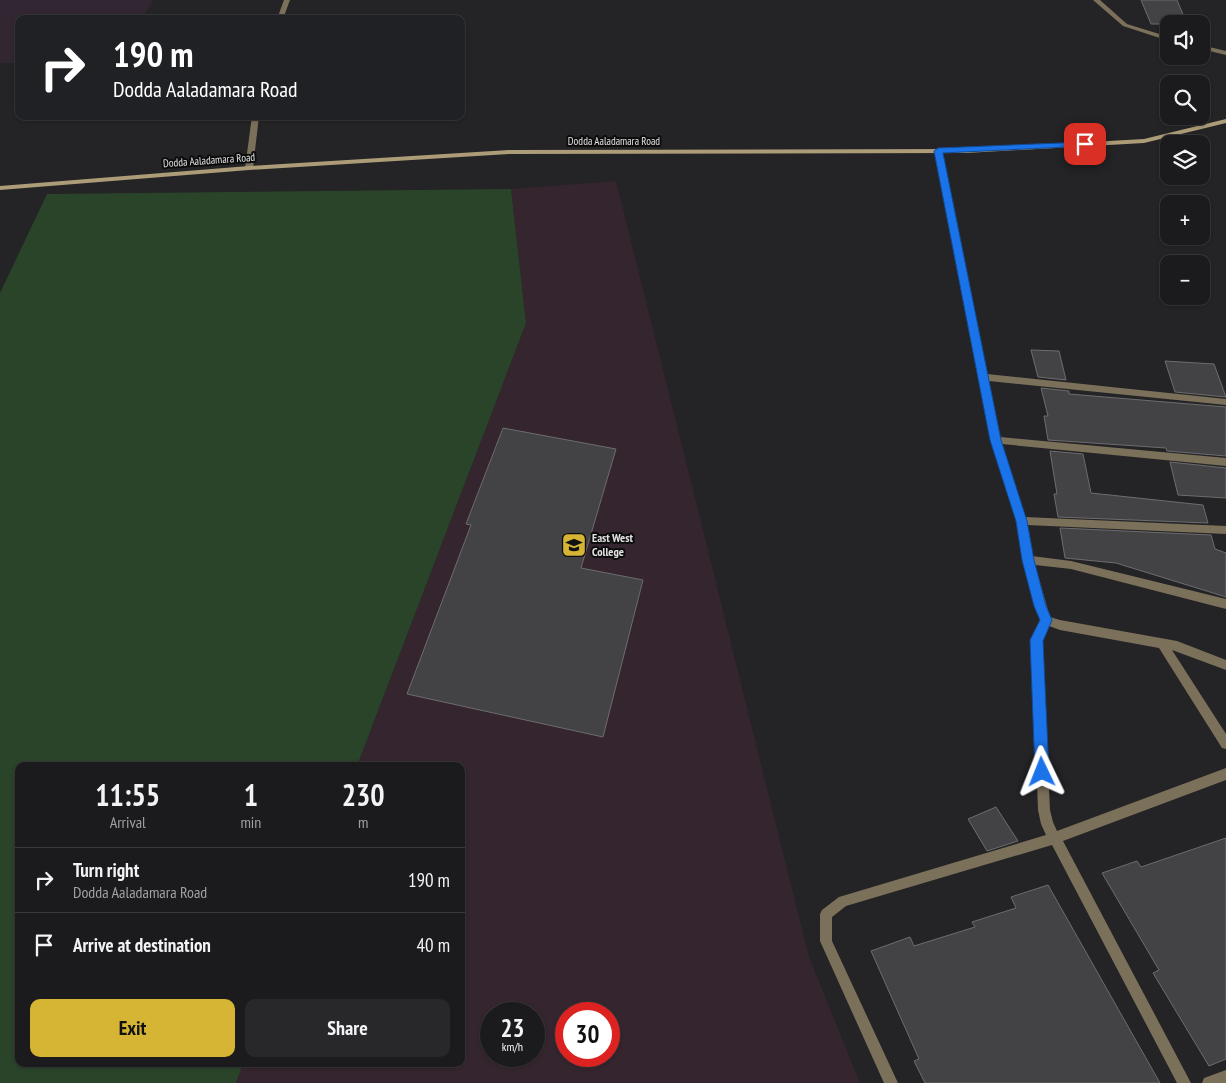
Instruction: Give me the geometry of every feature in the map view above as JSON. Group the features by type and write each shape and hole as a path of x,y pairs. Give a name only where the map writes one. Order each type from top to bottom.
{"main road":[{"name":"Dodda Aaladamara Road","path":"0,188 249,168 509,152 938,151 1144,141 1226,120"}],"street":[{"path":"281,15 286,0"},
{"path":"1096,0 1125,25 1160,36"},
{"path":"1210,50 1226,54"},
{"path":"249,168 255,120"},
{"path":"938,151 996,440 1021,521 1028,560 1040,606 1046,620 1060,625 1191,650 1226,665"},
{"path":"984,377 1226,402"},
{"path":"996,440 1226,462"},
{"path":"1021,521 1226,530"},
{"path":"1028,560 1071,565 1226,604"},
{"path":"1046,620 1036,640 1044,810 1047,824 1184,1083"},
{"path":"1162,643 1226,744"},
{"path":"890,1083 826,941 826,914 843,901 1055,838 1226,774"},
{"path":"1209,1083 1226,1076"}],"shaded area":[{"path":"0,0 153,0 144,15 15,15 15,63 0,63"},
{"name":"East West College","path":"616,181 809,957 860,1083 236,1083 242,1067 465,1067 465,762 359,762 526,323 511,189"}],"green space":[{"path":"511,189 526,323 359,762 15,762 15,1067 242,1067 236,1083 0,1083 0,293 47,194"}],"building":[{"path":"1141,0 1177,0 1183,15 1160,15 1160,24 1151,24"},
{"path":"1031,350 1059,351 1066,380 1038,377"},
{"path":"1165,361 1214,364 1226,397 1175,392"},
{"path":"1041,388 1069,391 1069,394 1226,407 1226,456 1167,451 1166,448 1048,440 1044,416 1048,416"},
{"path":"503,428 616,449 581,568 643,580 603,737 407,694 471,525 466,524"},
{"path":"1050,451 1083,454 1091,493 1203,505 1208,523 1058,517 1054,494 1057,494"},
{"path":"1170,462 1226,468 1226,498 1178,495"},
{"path":"1060,528 1211,535 1215,549 1226,553 1226,597 1116,563 1065,558"},
{"path":"996,807 1018,841 987,851 968,819"},
{"path":"1226,838 1226,1059 1209,1066 1153,973 1159,970 1102,873 1137,861 1141,867"},
{"path":"1048,885 1160,1083 925,1083 914,1061 919,1059 871,951 910,937 914,946 975,927 972,922 1016,908 1011,897"}],"place":[{"name":"East West College","path":"574,545"}],"route":[{"path":"1042,772 1036,640 1046,620 1040,606 1028,560 1021,521 996,440 938,151 1085,144"}]}
